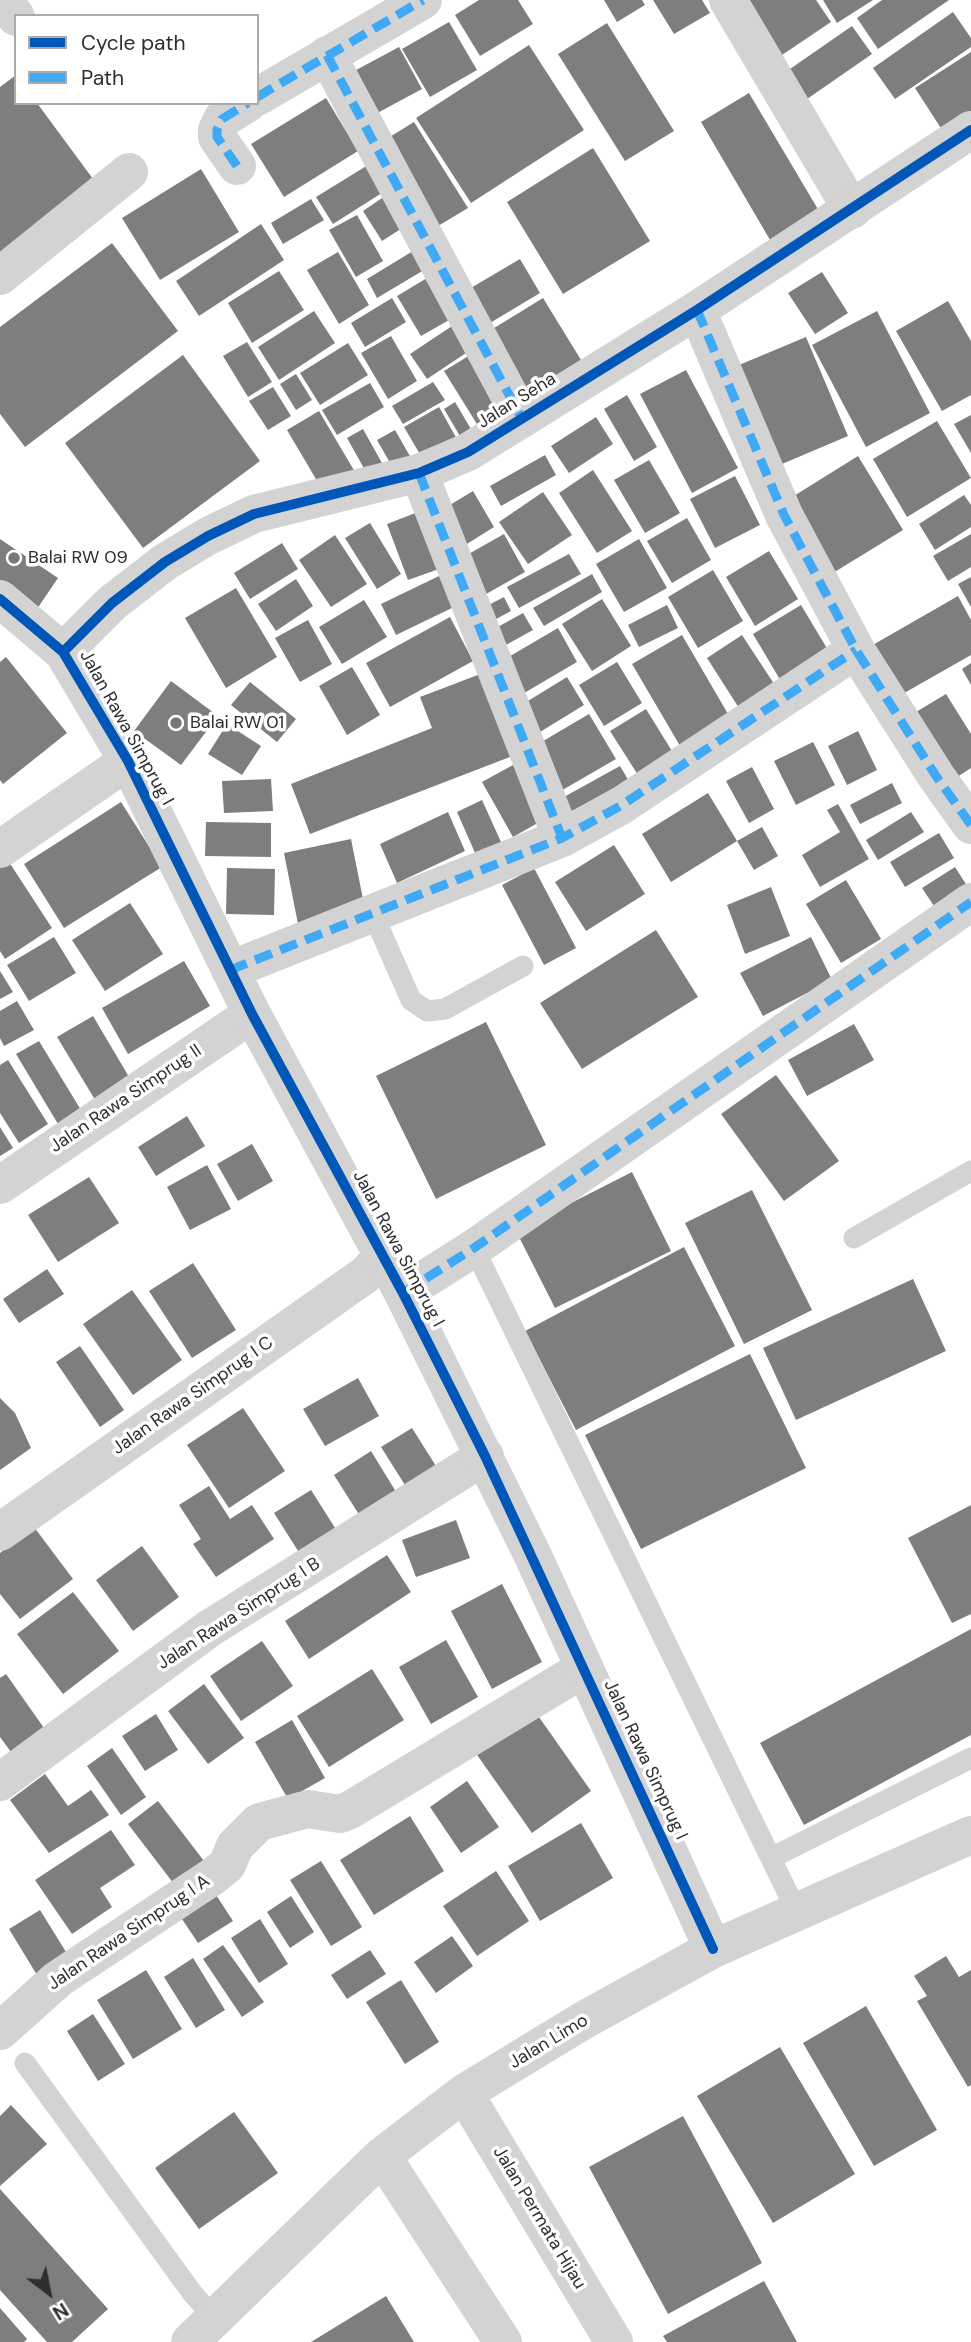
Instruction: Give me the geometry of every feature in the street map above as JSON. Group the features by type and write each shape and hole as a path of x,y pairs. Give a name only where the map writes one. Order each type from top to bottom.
{"street":[{"path":"259,96 423,0"},
{"path":"728,0 852,211"},
{"path":"327,55 522,419"},
{"path":"237,166 217,137 217,130 222,119 244,105"},
{"name":"Jalan Seha","path":"63,652 112,603 165,562 208,536 254,514 419,473 468,452 852,211 971,130"},
{"path":"0,276 130,172"},
{"path":"697,310 784,515 856,650 936,776 971,825"},
{"path":"419,473 562,838"},
{"name":"Jalan Rawa Simprug I","path":"0,599 63,652 128,761 252,1014 403,1293 485,1455 713,1949"},
{"path":"230,970 562,838 622,805 856,650"},
{"path":"0,849 128,761"},
{"path":"403,1293 474,1248 971,902"},
{"name":"Jalan Rawa Simprug II","path":"0,1185 252,1014"},
{"name":"Jalan Rawa Simprug I C","path":"0,1532 365,1275 383,1257"},
{"name":"Jalan Rawa Simprug I B","path":"0,1782 210,1628 485,1455"},
{"name":"Jalan Rawa Simprug I A","path":"0,2031 58,1979 227,1865 235,1846 259,1822 308,1809 340,1814 350,1810 583,1669"},
{"name":"Jalan Limo","path":"202,2330 382,2156 464,2093 584,2020 713,1949 971,1835"},
{"name":"Jalan Permata Hijau","path":"464,2093 614,2342"},
{"path":"382,2156 503,2342"}],"lane":[{"path":"373,914 411,1000 427,1011 445,1009 523,966"},
{"path":"854,1238 971,1171"},
{"path":"474,1248 797,1912"},
{"path":"771,1858 971,1758"},
{"path":"25,2063 202,2330"}],"building":[{"path":"479,0 518,0 533,24 480,56 455,15"},
{"path":"604,0 642,0 645,5 617,22"},
{"path":"653,0 702,0 710,13 674,34"},
{"path":"741,0 816,0 831,22 779,57"},
{"path":"823,0 873,0 837,23"},
{"path":"882,0 949,0 878,49 857,18"},
{"path":"953,12 971,38 971,47 895,99 873,68"},
{"path":"449,22 477,70 430,97 402,49"},
{"path":"607,23 674,131 625,161 558,54"},
{"path":"852,26 872,54 797,106 777,78"},
{"path":"529,45 584,130 471,203 416,118"},
{"path":"399,47 422,89 368,118 345,76"},
{"path":"971,52 971,120 946,136 915,88"},
{"path":"14,76 14,105 38,105 96,183 0,254 0,87"},
{"path":"749,93 822,216 773,245 701,122"},
{"path":"326,98 358,151 284,197 251,144"},
{"path":"414,122 468,208 433,229 380,143"},
{"path":"593,148 650,241 563,294 507,202"},
{"path":"368,165 385,191 333,224 316,197"},
{"path":"201,169 239,232 160,280 122,218"},
{"path":"385,196 404,227 382,241 363,211"},
{"path":"311,199 324,220 283,244 271,223"},
{"path":"357,215 383,261 356,277 329,230"},
{"path":"261,224 284,260 199,316 176,281"},
{"path":"112,243 178,331 25,447 0,414 0,327"},
{"path":"413,251 424,270 377,298 367,279"},
{"path":"338,252 369,305 339,324 307,270"},
{"path":"520,259 540,293 485,326 464,292"},
{"path":"279,271 304,310 252,343 228,303"},
{"path":"822,272 848,313 815,334 788,293"},
{"path":"432,275 456,316 421,336 397,296"},
{"path":"392,298 406,322 365,347 351,323"},
{"path":"543,298 589,373 533,408 486,333"},
{"path":"948,301 971,341 971,395 942,411 896,331"},
{"path":"314,311 335,343 279,380 258,347"},
{"path":"877,311 930,413 866,447 812,345"},
{"path":"461,320 478,345 427,379 410,354"},
{"path":"391,336 417,381 388,399 361,353"},
{"path":"806,337 848,436 782,464 739,365"},
{"path":"247,342 272,382 248,397 223,356"},
{"path":"348,343 368,375 320,405 300,373"},
{"path":"475,352 515,419 485,437 444,371"},
{"path":"183,355 260,461 143,548 65,443"},
{"path":"686,370 738,468 692,493 640,394"},
{"path":"296,374 312,400 296,410 280,384"},
{"path":"433,382 445,400 403,424 392,406"},
{"path":"370,383 384,407 337,435 322,410"},
{"path":"273,387 291,416 268,430 249,401"},
{"path":"627,395 657,447 634,461 604,409"},
{"path":"455,402 478,441 467,448 444,409"},
{"path":"439,407 462,448 428,468 404,427"},
{"path":"319,411 355,472 323,491 287,430"},
{"path":"971,415 971,453 954,424"},
{"path":"596,417 613,444 569,473 551,446"},
{"path":"937,421 971,478 907,517 873,459"},
{"path":"363,429 387,472 371,481 347,438"},
{"path":"395,430 415,465 397,475 377,440"},
{"path":"545,455 556,475 501,506 490,486"},
{"path":"858,456 903,530 833,573 789,499"},
{"path":"649,460 680,513 645,533 614,480"},
{"path":"593,470 632,531 597,553 559,493"},
{"path":"735,476 760,525 715,548 690,499"},
{"path":"473,491 494,527 462,547 440,511"},
{"path":"543,492 572,535 528,564 499,522"},
{"path":"964,495 971,505 971,527 935,550 919,524"},
{"path":"418,512 439,569 408,580 387,524"},
{"path":"687,518 711,560 672,583 647,541"},
{"path":"370,523 401,574 377,589 345,538"},
{"path":"504,534 525,572 479,598 458,560"},
{"path":"971,534 971,567 948,581 933,556"},
{"path":"335,535 367,584 331,607 299,560"},
{"name":"Balai RW 09","path":"0,539 58,578 37,609 0,583"},
{"path":"639,539 667,588 624,612 596,564"},
{"path":"282,543 298,569 250,599 234,573"},
{"path":"769,551 798,599 755,626 726,577"},
{"path":"569,554 581,574 519,608 507,587"},
{"path":"713,570 743,621 698,648 668,597"},
{"path":"592,574 602,592 544,626 533,608"},
{"path":"439,576 454,607 396,635 381,604"},
{"path":"971,577 971,607 958,584"},
{"path":"296,579 313,606 276,631 258,604"},
{"path":"236,588 277,657 226,688 185,618"},
{"path":"958,596 971,620 971,655 892,700 864,650"},
{"path":"504,597 511,611 485,625 477,611"},
{"path":"602,599 631,646 592,671 562,624"},
{"path":"364,600 387,637 342,664 319,627"},
{"path":"667,605 678,628 639,647 628,625"},
{"path":"801,605 834,660 785,688 753,634"},
{"path":"523,613 533,630 495,651 485,634"},
{"path":"450,617 473,661 390,707 366,663"},
{"path":"308,620 332,664 300,682 275,638"},
{"path":"558,628 577,662 519,696 500,662"},
{"path":"682,635 735,726 686,756 632,664"},
{"path":"742,635 782,696 746,719 707,658"},
{"path":"6,657 67,733 3,784 0,780 0,662"},
{"path":"617,662 642,703 604,726 579,685"},
{"path":"971,663 971,685 962,669"},
{"path":"352,667 380,715 347,735 319,686"},
{"path":"483,673 515,755 310,834 291,784 432,728 420,697"},
{"path":"567,677 584,705 540,732 523,704"},
{"name":"Balai RW 01","path":"171,681 218,716 181,765 134,731"},
{"path":"250,682 296,719 277,742 231,705"},
{"path":"946,694 971,734 971,768 951,781 911,715"},
{"path":"646,709 680,764 645,786 610,731"},
{"path":"589,714 616,759 559,792 533,747"},
{"path":"227,724 261,746 242,775 208,754"},
{"path":"858,731 877,770 847,785 828,746"},
{"path":"813,742 835,785 796,805 774,761"},
{"path":"513,765 543,820 513,837 482,782"},
{"path":"620,766 636,793 569,831 553,803"},
{"path":"752,767 774,809 749,823 726,781"},
{"path":"271,779 273,811 224,813 222,781"},
{"path":"892,783 902,803 860,824 850,805"},
{"path":"708,793 737,841 671,882 642,834"},
{"path":"482,800 506,853 480,864 457,812"},
{"path":"121,802 162,867 64,928 24,864"},
{"path":"838,804 869,859 820,887 802,855 840,832 827,810"},
{"path":"448,812 465,851 397,883 380,844"},
{"path":"911,812 924,832 878,860 866,840"},
{"path":"206,822 271,823 271,857 205,856"},
{"path":"762,827 778,856 754,870 737,841"},
{"path":"939,833 954,858 905,887 890,862"},
{"path":"351,839 365,909 298,924 284,853"},
{"path":"614,845 645,894 586,931 555,882"},
{"path":"9,862 52,928 5,959 0,951 0,868"},
{"path":"955,867 971,892 940,915 922,888"},
{"path":"227,868 275,869 274,915 226,914"},
{"path":"534,868 576,948 544,965 502,885"},
{"path":"846,880 881,939 841,963 806,904"},
{"path":"771,887 790,936 745,954 727,905"},
{"path":"130,903 163,954 105,991 72,940"},
{"path":"656,930 698,997 582,1069 540,1003"},
{"path":"54,937 76,973 29,1001 7,965"},
{"path":"811,937 832,980 763,1016 740,973"},
{"path":"184,961 210,1006 128,1054 102,1008"},
{"path":"0,971 13,992 0,999"},
{"path":"17,1001 34,1030 4,1046 0,1038 0,1011"},
{"path":"93,1016 132,1082 97,1103 57,1037"},
{"path":"486,1022 546,1145 436,1199 376,1076"},
{"path":"854,1024 874,1060 807,1096 788,1060"},
{"path":"39,1041 87,1120 64,1134 16,1054"},
{"path":"8,1060 48,1124 19,1143 0,1113 0,1065"},
{"path":"776,1075 839,1161 784,1201 721,1114"},
{"path":"187,1116 205,1146 156,1176 138,1147"},
{"path":"0,1127 13,1148 0,1156"},
{"path":"252,1144 273,1181 238,1201 217,1164"},
{"path":"207,1165 231,1209 190,1230 167,1187"},
{"path":"632,1172 671,1251 555,1308 516,1231"},
{"path":"89,1177 119,1223 58,1262 28,1215"},
{"path":"752,1190 812,1310 744,1344 685,1223"},
{"path":"684,1247 735,1346 576,1430 525,1331"},
{"path":"193,1263 236,1330 192,1358 149,1291"},
{"path":"47,1269 64,1294 19,1323 3,1299"},
{"path":"913,1279 946,1351 796,1420 763,1348"},
{"path":"132,1290 182,1360 133,1395 83,1324"},
{"path":"80,1346 124,1410 100,1427 56,1362"},
{"path":"750,1354 806,1468 641,1549 585,1435"},
{"path":"358,1378 379,1416 325,1446 303,1409"},
{"path":"0,1398 15,1413 31,1448 0,1470"},
{"path":"243,1408 285,1471 229,1508 187,1445"},
{"path":"412,1428 441,1474 410,1493 381,1447"},
{"path":"371,1451 401,1500 365,1524 334,1475"},
{"path":"209,1486 230,1519 252,1505 274,1539 216,1577 193,1544 201,1539 179,1505"},
{"path":"311,1490 337,1531 300,1554 274,1513"},
{"path":"971,1505 971,1614 952,1623 908,1538"},
{"path":"456,1520 470,1558 416,1577 402,1540"},
{"path":"34,1527 73,1579 20,1619 0,1594 0,1553"},
{"path":"142,1546 179,1597 133,1631 96,1580"},
{"path":"387,1555 411,1592 309,1659 285,1621"},
{"path":"502,1584 542,1662 492,1689 451,1611"},
{"path":"73,1592 119,1651 63,1694 17,1634"},
{"path":"971,1629 971,1735 804,1825 760,1743"},
{"path":"446,1640 478,1697 431,1724 399,1667"},
{"path":"262,1641 293,1686 241,1721 210,1676"},
{"path":"372,1669 404,1720 329,1767 297,1716"},
{"path":"6,1674 44,1728 11,1752 0,1737 0,1678"},
{"path":"204,1684 244,1738 208,1764 168,1711"},
{"path":"534,1710 591,1791 532,1833 475,1752"},
{"path":"156,1714 178,1750 145,1771 122,1736"},
{"path":"292,1720 325,1778 288,1799 255,1742"},
{"path":"112,1748 146,1797 121,1815 87,1766"},
{"path":"45,1774 68,1806 91,1790 109,1815 49,1853 10,1800"},
{"path":"467,1781 499,1827 461,1853 430,1807"},
{"path":"158,1801 204,1861 174,1884 128,1824"},
{"path":"410,1816 444,1871 374,1915 340,1860"},
{"path":"581,1823 613,1878 540,1921 508,1866"},
{"path":"111,1830 135,1865 100,1888 112,1907 72,1934 35,1880"},
{"path":"321,1861 362,1927 331,1946 290,1880"},
{"path":"496,1871 529,1921 477,1956 443,1906"},
{"path":"207,1881 233,1921 198,1943 172,1904"},
{"path":"291,1896 314,1932 290,1948 267,1912"},
{"path":"40,1910 71,1960 40,1980 9,1929"},
{"path":"260,1919 288,1964 259,1983 231,1938"},
{"path":"452,1936 473,1966 436,1993 414,1962"},
{"path":"223,1945 264,2002 242,2017 203,1959"},
{"path":"370,1950 386,1974 347,1999 331,1975"},
{"path":"946,1956 959,1977 971,1970 971,2085 968,2087 917,2001 927,1996 914,1976"},
{"path":"193,1958 225,2010 196,2028 164,1977"},
{"path":"146,1970 182,2029 133,2059 97,2000"},
{"path":"401,1980 439,2042 405,2064 366,2002"},
{"path":"866,2006 937,2130 874,2166 803,2043"},
{"path":"93,2014 125,2064 98,2081 67,2031"},
{"path":"780,2047 855,2174 773,2223 697,2096"},
{"path":"11,2105 47,2144 0,2186 0,2116"},
{"path":"234,2112 278,2173 199,2229 155,2168"},
{"path":"683,2116 762,2263 668,2314 589,2167"},
{"path":"0,2189 108,2309 72,2342 47,2342 0,2290"},
{"path":"764,2281 797,2342 667,2342 663,2336"},
{"path":"386,2296 414,2342 311,2342"},
{"path":"0,2308 27,2339 24,2342 0,2342"}],"marked path":[{"path":"259,96 423,0"},
{"path":"327,55 522,419"},
{"path":"237,166 217,137 217,130 222,119 245,105"},
{"path":"697,310 784,515 856,650 936,776 971,825"},
{"path":"419,473 562,838"},
{"path":"230,970 562,838 622,805 856,650"},
{"path":"403,1293 474,1248 971,902"}],"cycle path":[{"path":"63,652 112,603 165,562 208,536 254,514 419,473 468,452 697,310 971,130"},
{"path":"0,599 63,652 128,761 252,1014 403,1293 485,1456 713,1949"}],"place":[{"name":"Balai RW 09","path":"14,558"},
{"name":"Balai RW 01","path":"176,723"}]}
